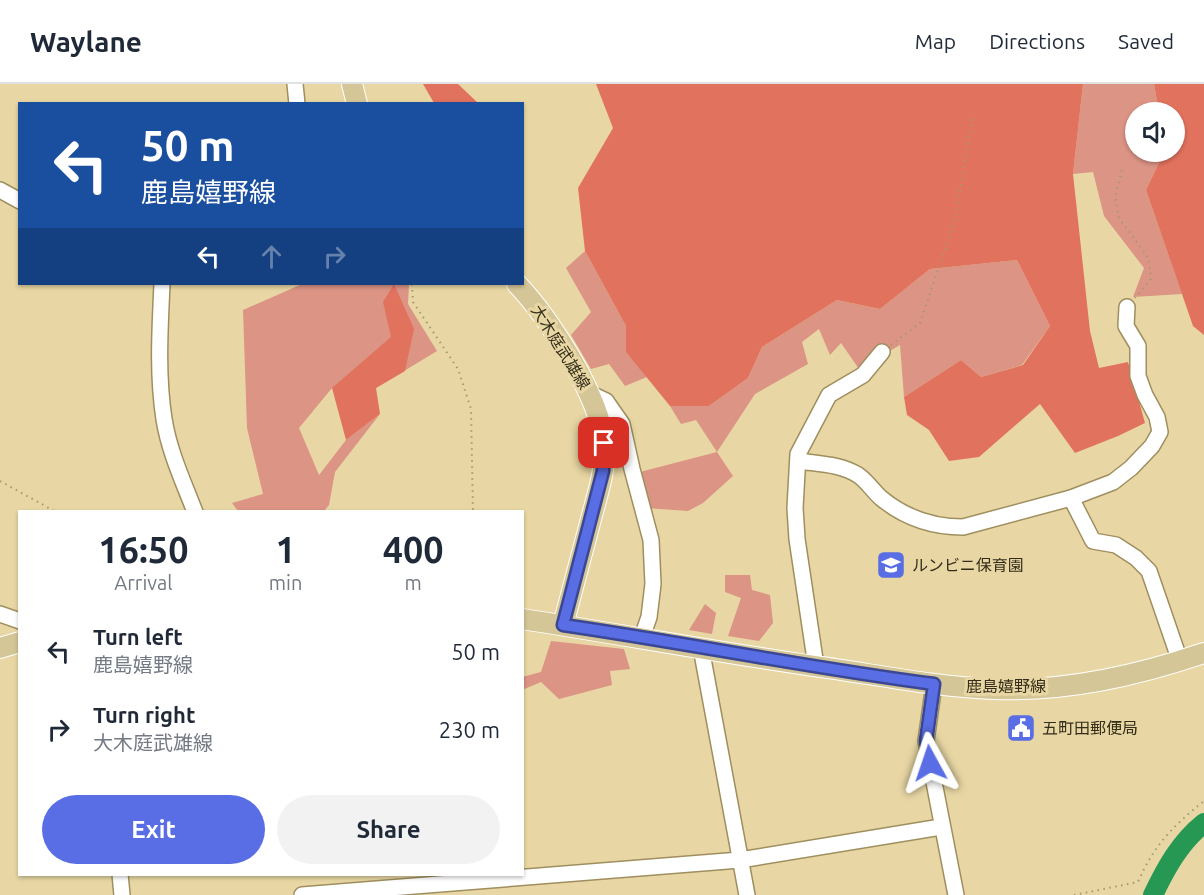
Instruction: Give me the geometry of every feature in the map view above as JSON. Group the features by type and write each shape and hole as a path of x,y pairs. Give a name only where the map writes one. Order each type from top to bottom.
{"main road":[{"path":"352,84 356,102"},
{"name":"大木庭武雄線","path":"518,285 547,321 589,393 599,417 604,443 603,471 563,625"},
{"name":"鹿島嬉野線","path":"524,619 934,684 996,689 1102,681 1145,672 1204,653"},
{"path":"0,648 18,643"}],"street":[{"path":"295,84 297,102"},
{"path":"0,190 18,200"},
{"path":"162,285 160,348 164,419 172,452 194,510"},
{"path":"799,462 838,466 859,476 882,498 908,517 947,527 963,527 1071,498 1113,482 1152,446 1160,432 1157,417 1144,395 1138,376 1138,346 1126,326 1127,307"},
{"path":"816,666 797,539 795,508 798,454 829,395 863,375 882,352"},
{"path":"589,393 606,401 622,424 651,540 653,584 650,617 642,637"},
{"path":"1071,498 1093,541 1116,545 1136,558 1149,571 1180,661"},
{"path":"0,614 18,620"},
{"path":"701,648 747,895"},
{"path":"934,684 926,741 956,895"},
{"path":"302,895 740,860 941,827"},
{"path":"120,876 122,895"}],"path":[{"path":"882,352 920,323 955,219 972,115"},
{"path":"1122,170 1115,198 1119,218 1149,259 1151,279 1127,307"},
{"path":"412,285 413,302 458,369 471,409 473,510"},
{"path":"0,481 52,510"},
{"path":"1074,895 1138,882 1149,858 1176,823 1204,801"}],"shaded area":[{"path":"423,84 458,84 477,102 433,102"},
{"path":"596,84 1083,84 1073,174 1090,331 1099,368 1128,362 1145,423 1075,453 1040,404 979,457 949,461 929,430 907,415 904,397 961,360 981,377 1023,365 1050,326 1017,260 930,269 880,309 837,300 762,347 748,378 709,406 670,406 626,352 626,326 585,251 578,188 613,128"},
{"path":"1083,84 1154,84 1157,102 1125,102 1125,162 1159,162 1146,190 1182,294 1133,297 1144,268 1104,216 1093,172 1073,174"},
{"path":"1154,84 1204,84 1204,335 1193,326 1146,190 1159,162 1185,162 1185,102 1157,102"},
{"path":"585,251 626,326 627,352 647,377 625,386 609,364 591,369 571,335 591,312 566,268"},
{"path":"1017,260 1050,326 1022,365 981,377 961,360 904,397 900,345 859,369 841,343 830,355 819,329 802,342 808,364 755,394 717,452 696,420 681,424 670,406 709,406 748,378 762,347 837,300 880,309 930,269"},
{"path":"300,285 409,285 408,304 437,351 376,388 332,388 299,428 319,475 346,440 380,414 335,472 329,505 325,510 237,510 232,503 263,494 247,428 243,310"},
{"path":"394,285 414,329 405,371 376,388 380,414 346,440 332,388 391,337 383,302"},
{"path":"717,452 733,476 703,503 688,511 646,508 636,473"},
{"path":"725,575 750,575 752,590 770,595 773,623 759,641 728,636 741,598 725,592"},
{"path":"705,604 716,613 712,634 689,630"},
{"path":"551,641 624,649 630,669 610,671 612,685 559,699 541,682 524,689 524,676 541,672"}],"waterway":[{"path":"1153,895 1174,856 1195,830 1204,823"}],"place":[{"name":"ルンビニ保育園","path":"891,565"},
{"name":"五町田郵便局","path":"1021,728"}],"route":[{"path":"604,443 603,471 563,625 762,659 934,684 926,741 930,763"}]}
